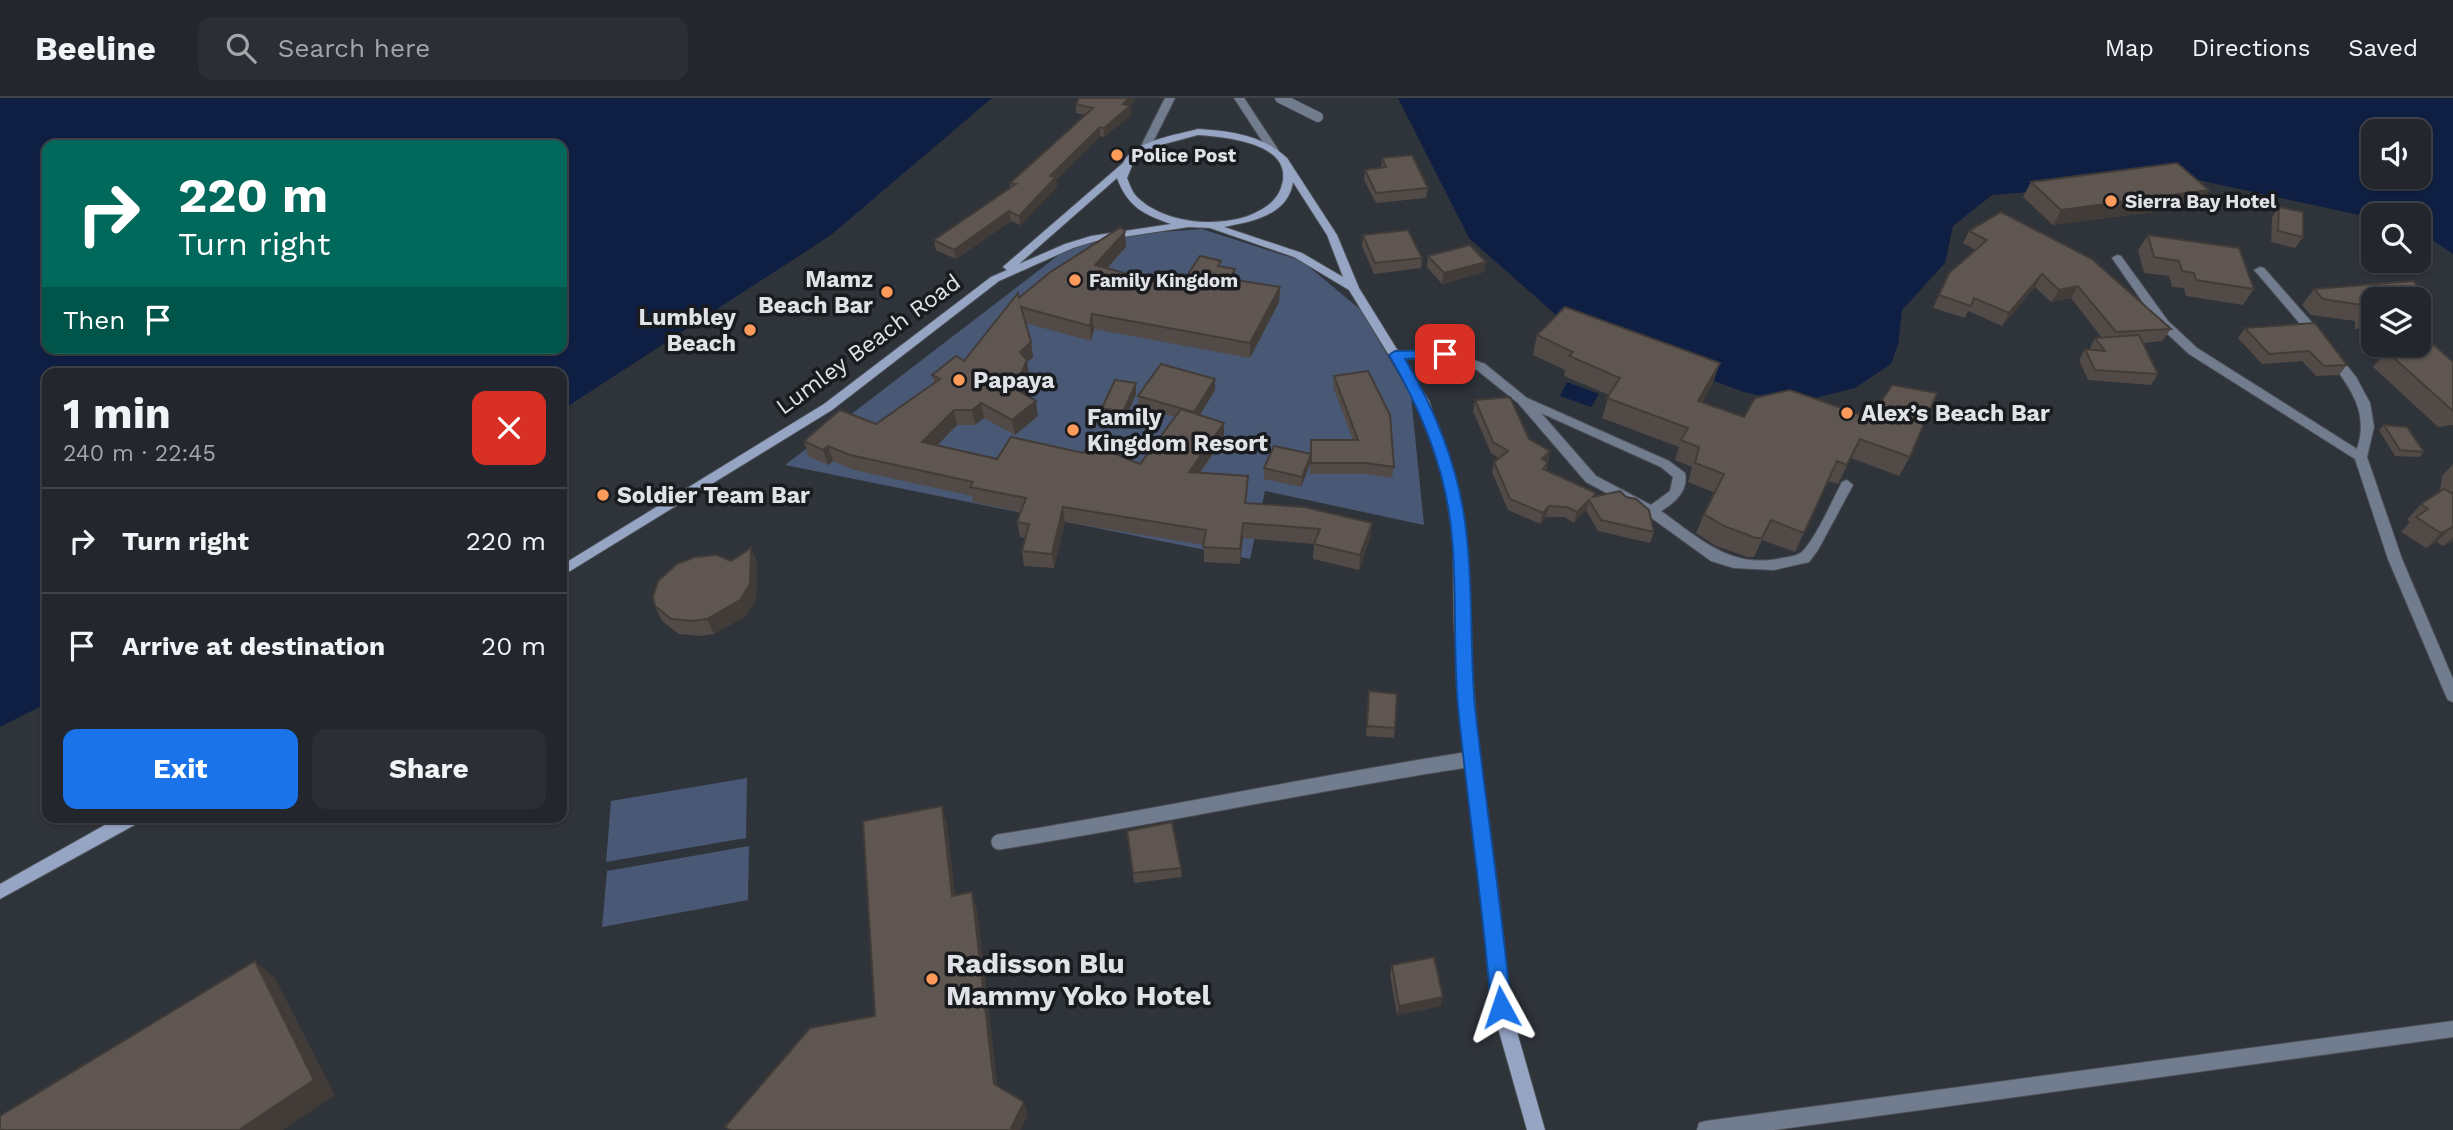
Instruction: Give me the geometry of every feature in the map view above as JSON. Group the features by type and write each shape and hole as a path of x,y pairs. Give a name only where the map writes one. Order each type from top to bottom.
{"main road":[{"path":"995,279 1146,146 1170,136 1208,132 1254,139 1274,151 1288,167 1332,235 1353,288 1423,401 1450,481 1460,537 1461,624 1472,759 1491,897 1501,1007 1535,1130"},
{"path":"1125,166 1122,184 1132,202 1154,216 1185,225 1211,226 1246,220 1274,206 1285,194 1290,181 1288,167"},
{"name":"Lumley Beach Road","path":"567,568 828,407 995,279 1095,238 1185,225"},
{"path":"1211,226 1298,256 1353,288"},
{"path":"0,892 123,823"}],"street":[{"path":"1146,146 1170,98"},
{"path":"1239,98 1274,151"},
{"path":"2117,258 2164,324 2193,351 2361,457 2395,559 2453,696"},
{"path":"2260,270 2349,376 2365,404 2371,435 2361,457"},
{"path":"1395,355 1456,356 1481,366 1522,400 1591,479 1651,511 1716,557 1754,566 1789,563 1804,558 1813,547 1847,485"},
{"path":"1522,400 1665,464 1679,476 1679,488 1673,498 1651,511"},
{"path":"1706,1130 2453,1029"}],"lane":[{"path":"1279,98 1318,117"},
{"path":"999,842 1109,825 1342,779 1472,759"}],"shaded area":[{"path":"0,98 992,98 831,235 567,407 567,368 42,368 42,706 0,727"},
{"path":"1398,98 2453,98 2453,254 2431,239 2431,203 2361,203 2361,215 2189,178 1992,195 1953,226 1945,263 1902,310 1898,345 1891,364 1855,388 1815,398 1770,398 1744,392 1644,355 1556,315 1469,238"},
{"path":"1202,229 1302,261 1361,310 1411,396 1424,525 1265,491 1250,559 785,465 1081,238"},
{"path":"1567,382 1599,394 1591,407 1560,396"},
{"path":"747,778 746,838 606,862 611,801"},
{"path":"749,846 748,900 602,927 607,871"}],"building":[{"path":"1079,98 1129,98 1123,104 1130,106 1104,128 1100,127 1050,176 1056,177 1019,216 1009,211 954,250 934,240 1016,184 1010,183 1093,108 1076,104"},
{"path":"1412,155 1428,188 1376,193 1365,170 1386,167 1382,158"},
{"path":"2177,163 2209,190 2061,210 2031,182"},
{"path":"2279,207 2303,212 2303,237 2278,231"},
{"path":"2001,212 2092,259 2171,329 2116,332 2078,286 2059,290 2042,274 2009,313 1974,298 1971,306 1939,295 1949,273 1987,240 1969,231"},
{"path":"1121,227 1125,232 1095,265 1179,288 1200,256 1221,261 1218,266 1235,269 1230,279 1280,287 1250,343 1092,314 1090,326 1021,307 1031,342 1020,352 1027,360 1020,376 1030,380 1017,390 1036,401 1012,420 981,403 972,410 954,410 922,442 997,459 1011,437 1083,453 1091,444 1140,464 1181,409 1224,423 1189,472 1248,476 1245,503 1304,507 1372,523 1360,555 1314,544 1320,529 1243,523 1240,549 1203,547 1206,530 1063,507 1052,554 1022,551 1029,524 1017,522 1026,498 970,487 973,482 850,455 828,446 823,450 804,441 840,410 876,424 940,379 932,375 956,356 964,361 1018,293 1019,298 1049,273"},
{"path":"1408,230 1422,258 1375,263 1363,235"},
{"path":"2148,235 2239,248 2254,289 2196,280 2194,273 2182,271 2179,261 2154,257"},
{"path":"1470,245 1486,262 1444,273 1428,256"},
{"path":"2414,281 2417,287 2361,287 2361,305 2323,299 2314,289"},
{"path":"1565,307 1720,363 1698,401 1744,417 1755,398 1790,390 1870,418 1892,385 1937,393 1910,457 1860,439 1847,465 1837,461 1804,533 1771,520 1762,538 1756,538 1724,526 1704,514 1724,474 1695,463 1699,447 1681,440 1688,428 1607,398 1620,378 1569,356 1573,352 1537,335"},
{"path":"2315,323 2347,365 2324,366 2309,351 2269,354 2245,328"},
{"path":"2139,335 2158,374 2095,370 2085,349 2105,351 2095,338"},
{"path":"2431,345 2434,345 2453,362 2453,411 2393,357 2431,357"},
{"path":"1161,364 1215,379 1194,412 1138,396"},
{"path":"1368,371 1390,415 1394,467 1366,463 1311,463 1311,440 1358,440 1334,376"},
{"path":"1115,380 1136,383 1123,412 1102,408"},
{"path":"1510,397 1529,439 1550,451 1542,459 1548,462 1543,469 1596,493 1593,497 1620,491 1626,497 1636,499 1649,510 1654,532 1601,520 1589,500 1577,512 1567,507 1549,506 1543,513 1510,499 1494,462 1508,451 1493,442 1475,400"},
{"path":"2384,425 2407,427 2424,452 2400,450"},
{"path":"1274,446 1311,454 1302,477 1264,468"},
{"path":"2444,489 2453,494 2453,527 2441,533 2416,517 2428,509 2421,504"},
{"path":"751,548 750,584 740,600 707,619 693,621 671,619 655,606 653,597 658,581 677,564 695,557 717,555 731,561"},
{"path":"1369,691 1397,694 1395,728 1367,726"},
{"path":"942,806 952,896 972,892 994,1084 1024,1102 1010,1130 730,1130 725,1127 810,1028 875,1016 863,821"},
{"path":"1172,822 1181,868 1133,873 1127,831"},
{"path":"1434,957 1443,997 1399,1006 1392,965"},
{"path":"255,961 314,1080 239,1130 0,1130 0,1116"}],"place":[{"name":"Police Post","path":"1117,155"},
{"name":"Sierra Bay Hotel","path":"2111,201"},
{"name":"Family Kingdom","path":"1075,280"},
{"name":"Mamz Beach Bar","path":"887,292"},
{"name":"Lumbley Beach","path":"750,330"},
{"name":"Papaya","path":"959,380"},
{"name":"Alex’s Beach Bar","path":"1847,413"},
{"name":"Family Kingdom Resort","path":"1073,430"},
{"name":"Soldier Team Bar","path":"603,495"},
{"name":"Radisson Blu Mammy Yoko Hotel","path":"932,979"}],"route":[{"path":"1445,354 1395,355 1423,401 1450,481 1460,537 1461,624 1467,706 1491,897 1501,1007"}]}
